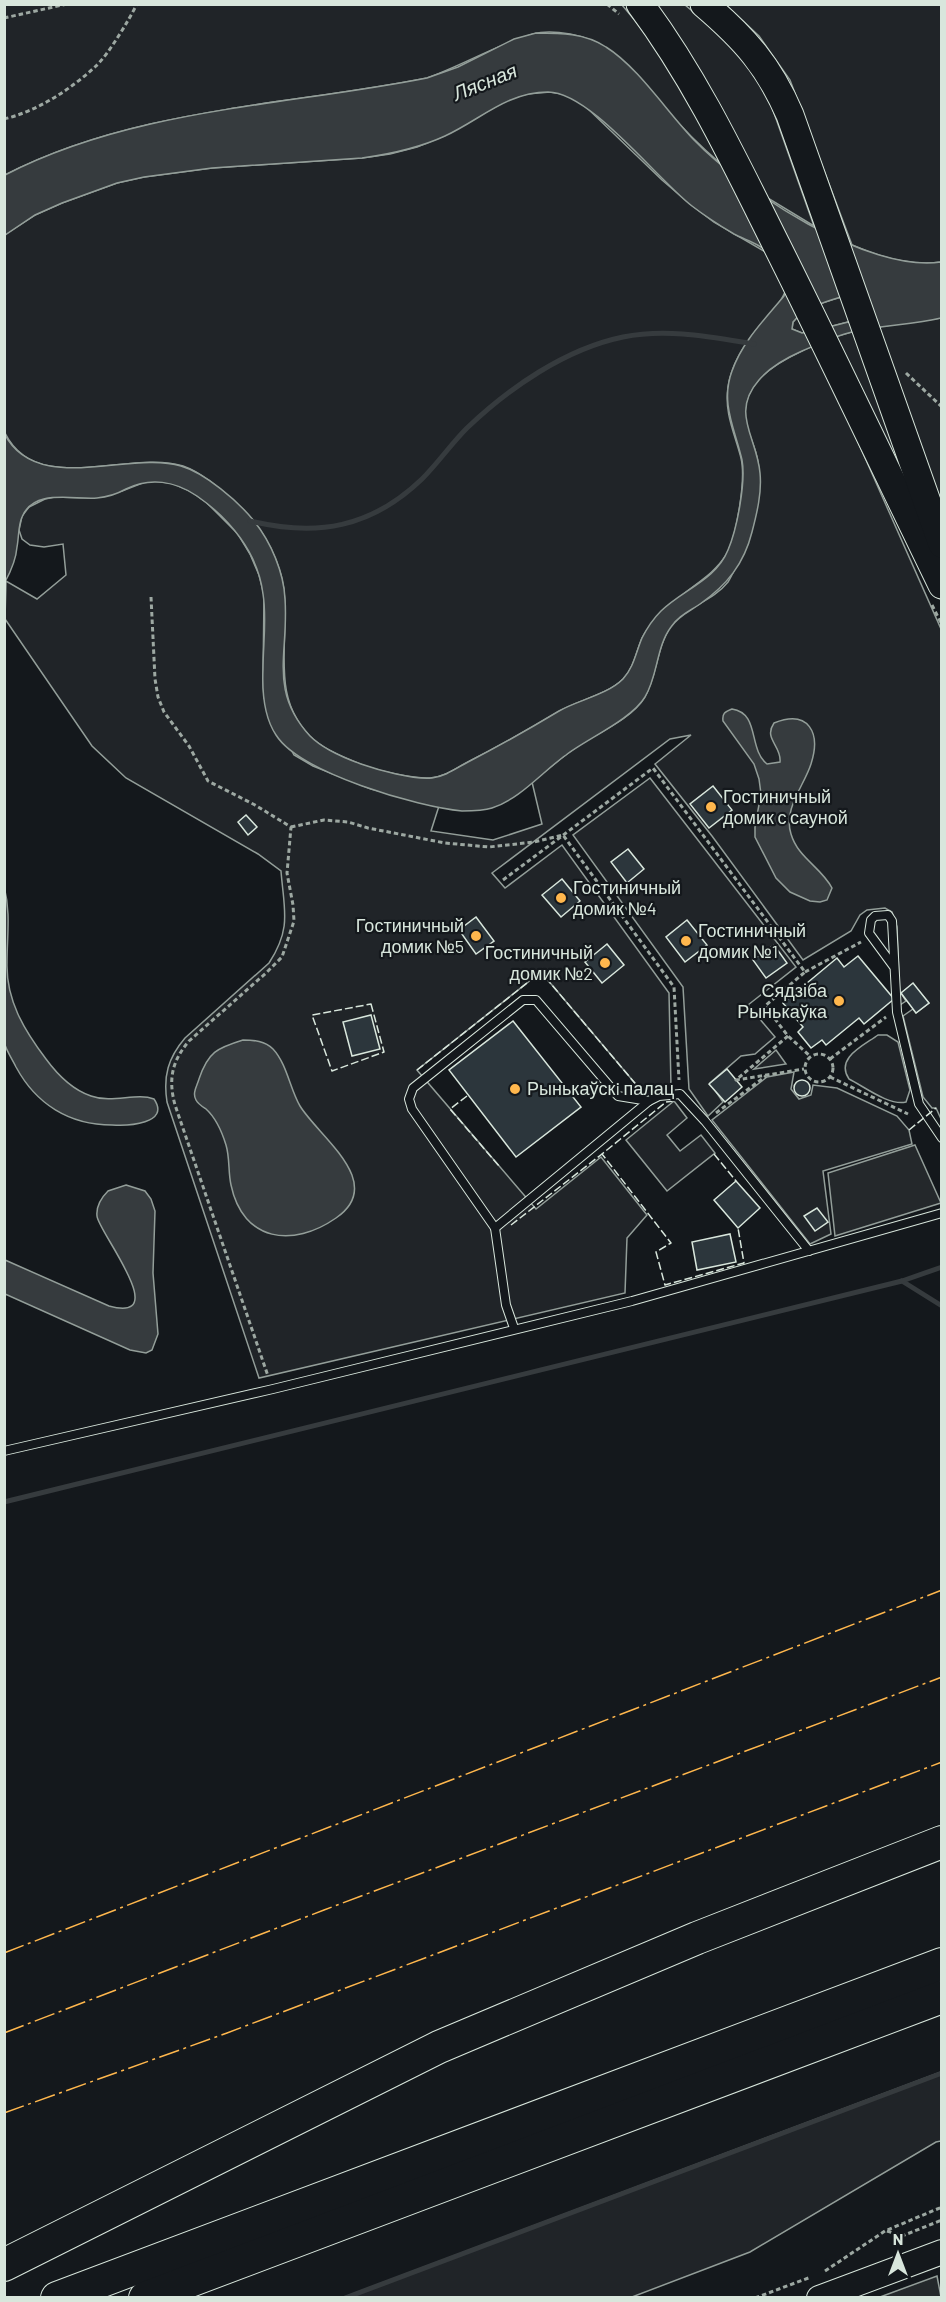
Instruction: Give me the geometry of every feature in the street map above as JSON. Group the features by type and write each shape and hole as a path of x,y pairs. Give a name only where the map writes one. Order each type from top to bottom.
{"highway":[{"path":"4,2265 439,2047 697,1938 942,1842"},
{"path":"57,2298 942,1964"},
{"path":"145,2298 942,1997"}],"main road":[{"path":"640,4 678,59 719,129 942,585"},
{"path":"704,4 746,42 764,65 790,116 942,544"},
{"path":"819,2298 942,2252"}],"lane":[{"path":"894,967 872,938 869,927 875,916 888,915 894,929 897,1012 919,1104 942,1138"},
{"path":"514,1329 506,1305 495,1228 412,1109 409,1099 413,1088 528,998 536,1000 618,1096 649,1101"},
{"path":"495,1228 649,1101 669,1094 680,1094 809,1251"},
{"path":"4,1450 273,1389 632,1301 942,1213"}],"path":[{"path":"4,18 67,4"},
{"path":"4,119 15,117 58,95 98,65 136,4"},
{"path":"906,373 942,407"},
{"path":"151,597 154,679 158,696 164,711 189,746 208,781 291,827 308,822 332,821 445,843 489,847 534,842 563,835"},
{"path":"503,880 653,768 805,972"},
{"path":"273,1389 175,1105 171,1078 179,1053 189,1041 266,974 282,957 294,921 287,873 291,827"},
{"path":"563,835 674,987 680,1094"},
{"path":"810,1056 788,1036 765,1006 805,972 864,940 872,938"},
{"path":"830,1059 885,1017 897,1012"},
{"path":"788,1036 736,1080 804,1069"},
{"path":"820,1053 830,1059 833,1069 830,1077 824,1082 813,1082 805,1073 806,1060 810,1056 820,1053"},
{"path":"705,1122 767,1075"},
{"path":"830,1077 907,1113 913,1118"},
{"path":"755,2298 825,2271 885,2230 942,2207"},
{"path":"885,2230 902,2236 942,2220"}],"shaded area":[{"path":"5,4 622,5 664,61 720,163 685,130 634,72 612,52 586,38 565,33 546,32 533,34 493,49 427,78 158,122 55,153 5,175"},
{"path":"655,5 685,5 714,29 744,60 768,96 814,226 766,197 722,109 698,68"},
{"path":"726,5 941,5 941,262 918,263 895,259 852,245 790,80 759,36"},
{"path":"550,92 568,95 584,105 690,204 714,222 769,254 787,286 779,303 743,349 735,364 728,387 729,415 742,467 741,493 734,535 726,555 714,570 675,601 647,630 630,670 616,685 566,708 440,776 415,777 379,770 345,758 313,739 300,724 292,709 284,675 284,588 271,548 247,513 205,477 183,466 161,462 61,468 39,463 20,452 5,433 4,235 35,215 117,183 212,168 390,154 417,147 444,136 509,99 527,94"},
{"path":"841,297 856,320 802,333 792,329 793,322 809,309"},
{"path":"941,318 941,506 877,327"},
{"path":"855,331 919,507 834,337"},
{"path":"815,345 941,629 941,1119 936,1108 932,1108 923,1097 903,1016 913,1009 916,1013 929,1003 913,984 901,993 906,1001 900,1005 897,927 892,912 885,908 867,910 860,915 851,931 803,960 712,836 655,764 691,735 670,739 492,873 505,888 562,845 669,993 671,1087 653,1095 639,1088 541,972 417,1070 536,1209 601,1157 647,1215 627,1238 625,1293 259,1378 167,1102 166,1076 174,1053 185,1038 269,963 276,951 284,929 285,918 281,871 258,854 126,778 92,746 5,619 6,581 37,599 66,575 63,544 44,547 30,545 22,539 19,530 22,516 29,507 45,499 88,498 122,491 145,482 157,481 174,484 190,491 207,503 238,534 259,575 264,595 264,698 294,755 313,766 371,789 439,806 431,831 493,840 542,824 532,782 572,750 623,719 638,706 652,682 662,643 671,626 677,619 722,589 728,582 748,538 756,513 760,488 756,452 746,423 745,408 749,395 756,383 777,364"},
{"path":"650,778 796,967 748,1005 775,1037 755,1054 741,1056 710,1083 723,1102 708,1116 689,1089 683,987 573,835"},
{"path":"878,1035 887,1035 898,1042 910,1090 906,1102 892,1101 877,1095 849,1079 846,1072 848,1059 853,1053"},
{"path":"776,1050 786,1064 754,1069"},
{"path":"794,1072 791,1089 799,1099 811,1095 813,1085 837,1088 897,1116 909,1130 912,1144 823,1171 831,1234 810,1244 712,1120 767,1077"},
{"path":"674,1101 687,1118 667,1135 680,1151 701,1135 715,1153 667,1191 626,1140"},
{"path":"915,1145 941,1203 835,1236 828,1173"},
{"path":"941,2072 941,2141 750,2252 632,2297 345,2297"},
{"path":"937,2276 941,2297 880,2297"}],"water":[{"name":"Лясная","path":"536,33 554,33 581,36 598,42 629,66 694,140 743,182 774,204 844,242 878,255 911,262 941,262 941,318 839,336 790,357 763,375 746,403 748,425 760,473 759,502 749,544 733,573 718,589 671,627 662,643 649,689 639,705 630,713 566,755 502,804 489,809 462,811 418,803 334,775 289,749 276,735 266,712 264,695 265,622 260,579 249,551 231,526 209,505 189,491 171,484 153,482 135,485 105,497 55,497 35,502 22,517 16,556 5,582 4,433 19,452 38,463 85,468 136,463 181,466 200,475 220,489 247,513 260,529 279,568 285,599 283,670 285,687 289,703 297,719 315,741 348,759 406,776 437,777 455,770 559,711 616,685 630,670 642,638 655,617 707,577 723,560 735,530 743,480 742,460 728,405 729,383 736,360 742,350 784,296 787,286 772,257 762,248 734,234 692,206 622,138 583,106 565,96 548,92 533,93 507,102 445,136 394,152 362,158 212,168 117,183 35,215 5,235 5,175 55,153 158,122 427,78 458,67 514,39","holes":["841,297 856,320 802,333 792,329 793,322 809,309"]},
{"path":"732,709 747,717 757,750 767,764 780,762 780,756 771,734 774,723 796,719 804,722 813,734 814,753 808,772 795,798 789,825 799,850 832,888 827,900 810,901 790,892 776,878 755,837 761,794 759,779 754,764 723,721 724,713"},
{"path":"4,886 8,915 7,977 13,1002 30,1037 55,1070 78,1090 99,1098 147,1097 154,1099 158,1107 157,1114 152,1118 145,1122 127,1125 82,1121 55,1110 33,1092 24,1080 3,1037"},
{"path":"243,1040 266,1044 278,1055 300,1106 344,1160 352,1175 355,1190 350,1204 336,1218 320,1228 303,1234 287,1236 272,1234 258,1228 246,1218 237,1204 231,1185 227,1150 221,1130 194,1095 202,1070 210,1057 220,1049"},
{"path":"126,1185 145,1191 155,1211 153,1273 158,1334 152,1350 146,1353 130,1350 5,1294 5,1260 109,1306 127,1308 135,1302 134,1289 127,1273 97,1216 98,1206 105,1194"}],"building":[{"name":"Гостиничный домик с сауной","path":"713,786 732,810 709,828 690,804"},
{"path":"246,815 257,827 248,835 238,822"},
{"path":"628,849 644,869 627,883 611,862"},
{"name":"Гостиничный домик №4","path":"562,879 580,901 561,917 542,895"},
{"name":"Гостиничный домик №5","path":"476,917 494,941 476,954 459,930"},
{"name":"Гостиничный домик №1","path":"687,920 707,945 685,962 666,937"},
{"name":"Гостиничный домик №2","path":"607,944 624,965 602,983 585,962"},
{"path":"774,945 787,963 766,978 753,960"},
{"name":"Сядзіба Рынькаўка","path":"858,956 894,999 864,1024 859,1018 826,1045 822,1040 811,1048 798,1032 803,1027 783,1003 837,958 844,967"},
{"path":"913,983 929,1003 916,1013 901,993"},
{"path":"371,1015 380,1049 352,1056 343,1022"},
{"name":"Рынькаўскi палац","path":"513,1021 581,1107 516,1157 449,1070"},
{"path":"727,1069 742,1087 725,1102 709,1084"},
{"path":"802,1080 810,1088 802,1096 794,1088"},
{"path":"736,1181 760,1208 738,1228 714,1200"},
{"path":"817,1208 828,1222 815,1231 804,1216"},
{"path":"730,1234 736,1262 697,1270 692,1242"}],"waterway":[{"path":"250,521 275,526 320,528 363,518 383,508 403,496 422,479 467,428 501,399 539,372 601,343 639,334 672,333 754,344"},
{"path":"4,1502 902,1281 942,1267"},
{"path":"902,1281 942,1306"},
{"path":"345,2298 942,2073"}],"fence":[{"path":"417,1070 541,972 639,1088"},
{"path":"371,1004 384,1052 332,1071 312,1015 371,1004"},
{"path":"467,1096 450,1109 499,1166"},
{"path":"674,1101 666,1102 602,1154 671,1243 656,1252 665,1285 744,1263 738,1228"},
{"path":"909,1130 936,1108"},
{"path":"511,1225 602,1154"},
{"path":"714,1154 736,1181"}],"power":[{"path":"4,1953 942,1590"},
{"path":"4,2033 942,1677"},
{"path":"4,2113 227,2033 942,1762"}],"place":[{"name":"Гостиничный домик с сауной","path":"711,807"},
{"name":"Гостиничный домик №4","path":"561,898"},
{"name":"Гостиничный домик №5","path":"476,936"},
{"name":"Гостиничный домик №1","path":"686,941"},
{"name":"Гостиничный домик №2","path":"605,963"},
{"name":"Сядзіба Рынькаўка","path":"839,1001"},
{"name":"Рынькаўскi палац","path":"515,1089"}]}
